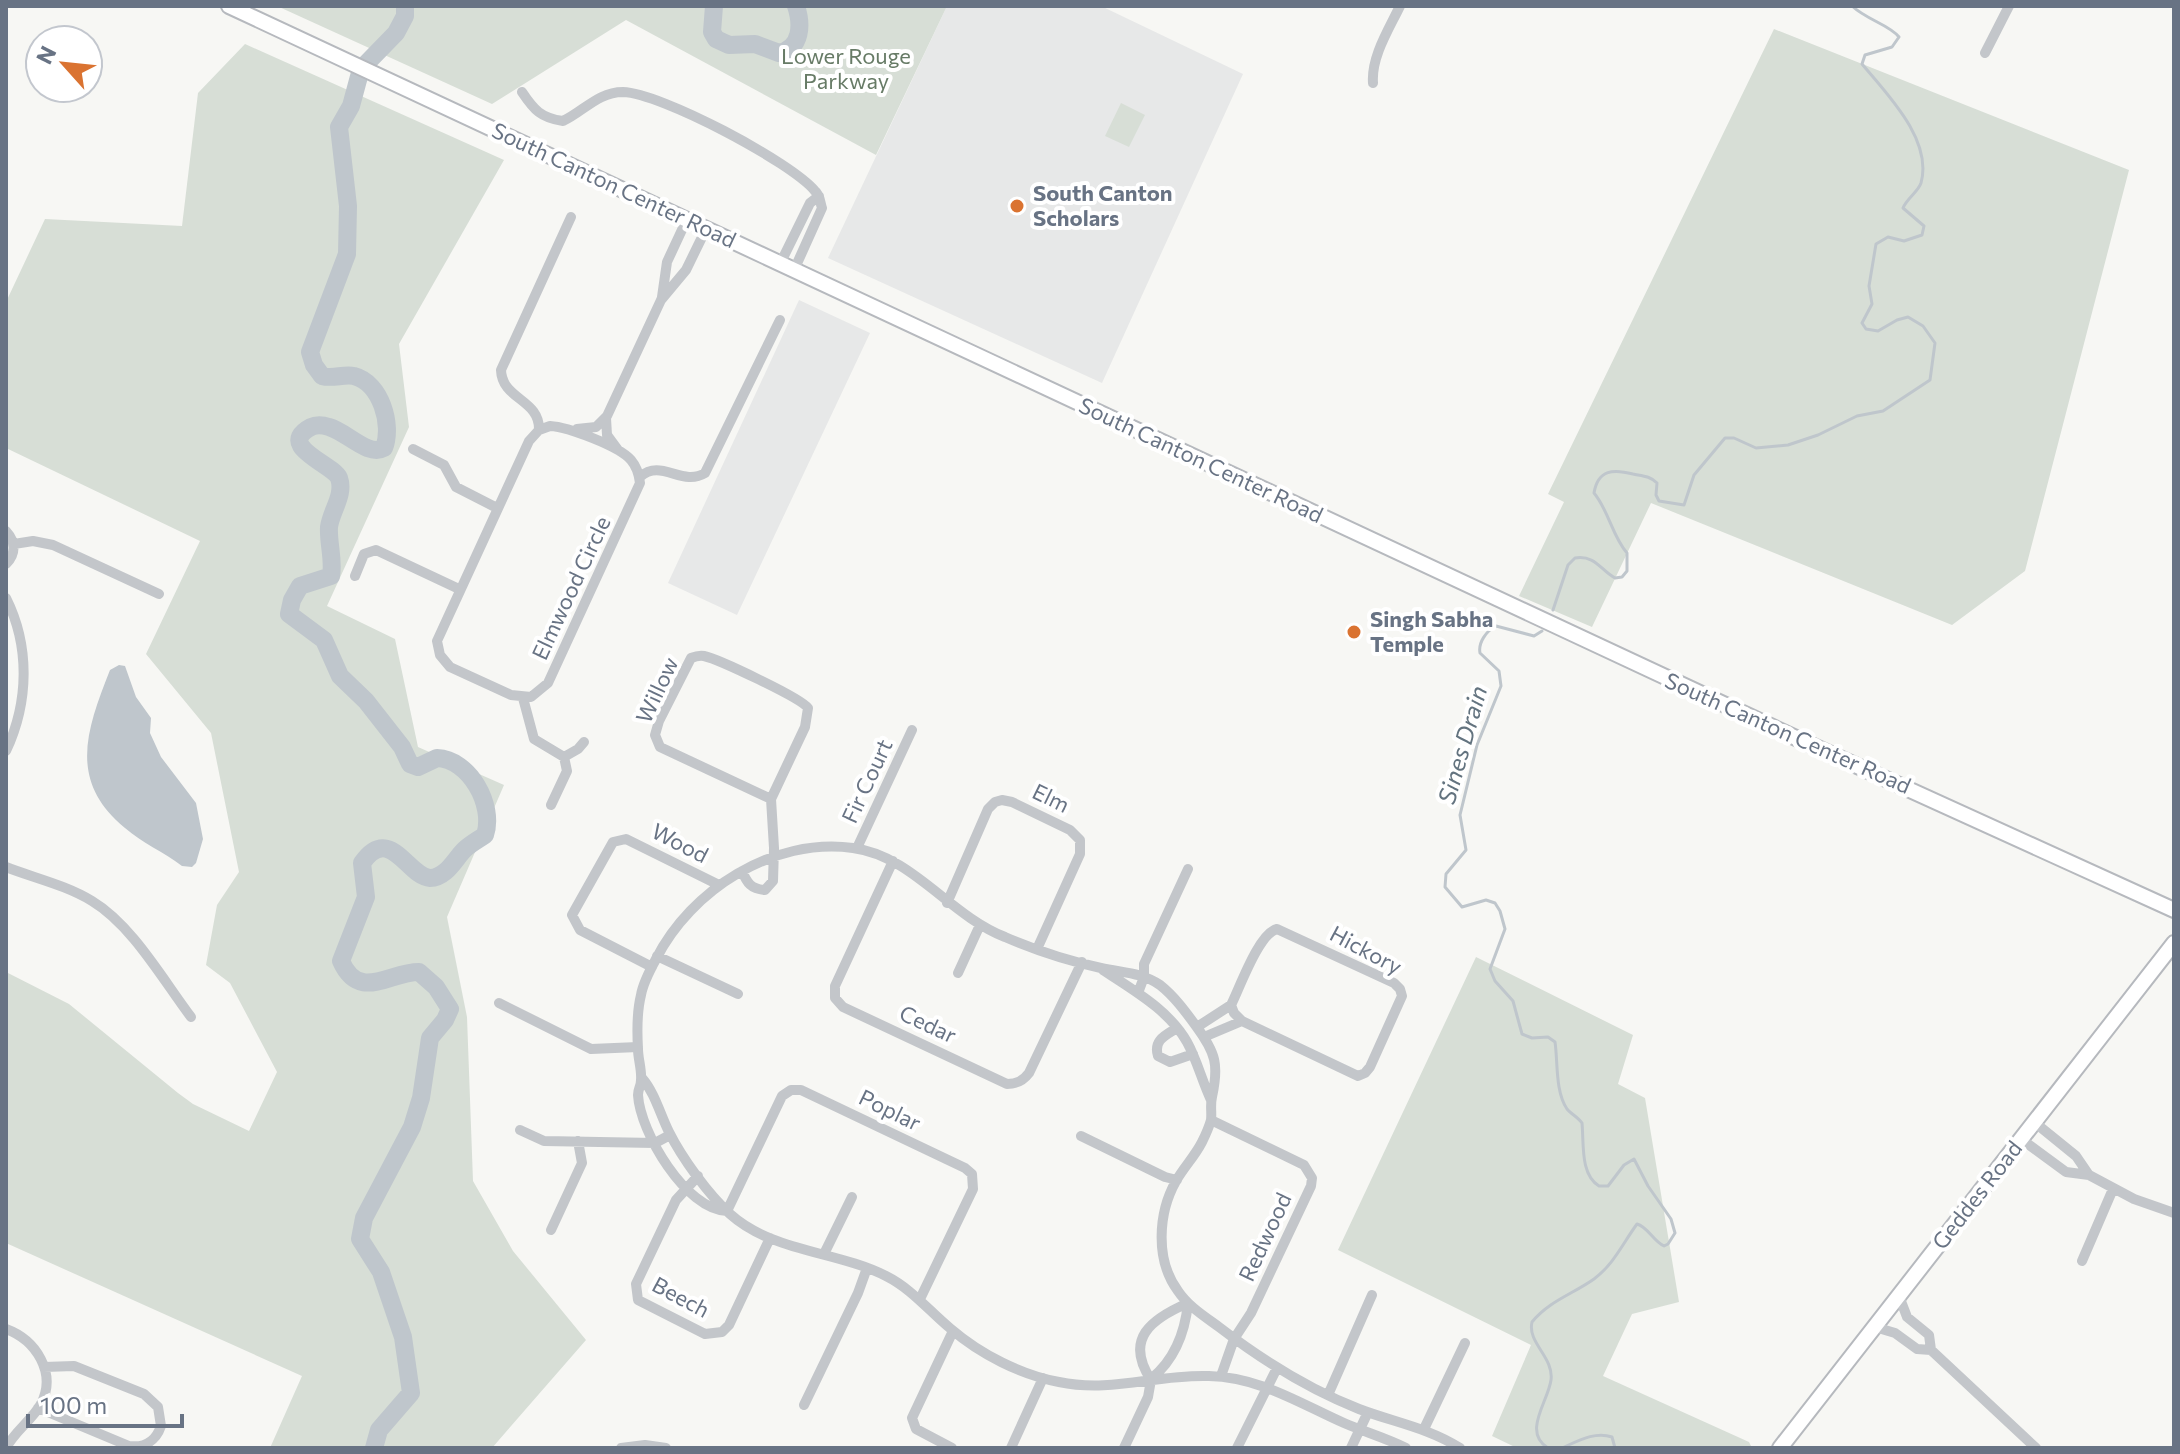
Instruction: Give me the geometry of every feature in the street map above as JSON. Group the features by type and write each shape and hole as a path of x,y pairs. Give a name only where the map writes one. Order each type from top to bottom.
{"main road":[{"name":"South Canton Center Road","path":"229,6 1671,680 2174,910"},
{"name":"Geddes Road","path":"1780,1448 2174,943"}],"street":[{"path":"1373,83 1372,73 1380,47 1400,6"},
{"path":"1985,53 2009,6"},
{"path":"522,92 543,116 563,121 608,94 623,92 650,97 758,151 794,173 819,196 810,203 788,265"},
{"path":"539,430 537,414 509,392 501,370 571,217"},
{"path":"661,300 667,262 687,219"},
{"path":"551,805 567,771 568,764 564,757 534,739 523,698 450,667 440,655 438,634 529,441 539,430 550,426 591,429 601,424 661,300 686,270 706,229"},
{"path":"567,428 633,461 640,477 652,469 686,478 705,473 780,320"},
{"path":"607,416 607,435 619,452"},
{"path":"413,449 444,465 456,487 497,508"},
{"name":"Elmwood Circle","path":"523,698 538,693 548,683 638,491 640,477"},
{"path":"6,531 14,544 14,553 6,564"},
{"path":"14,544 33,541 53,545 159,594"},
{"path":"355,576 364,554 376,550 459,589"},
{"path":"6,598 17,625 24,668 20,709 6,751"},
{"name":"Willow","path":"771,799 660,747 655,735 659,721 691,658 701,655 717,661 796,698 808,708 805,727 771,799 772,858"},
{"name":"Fir Court","path":"857,848 912,730"},
{"path":"564,757 584,742"},
{"name":"Elm","path":"947,903 986,813 995,802 1009,801 1070,830 1080,840 1080,854 1037,949"},
{"name":"Wood","path":"655,961 580,930 572,915 613,842 626,839 719,885"},
{"path":"727,1211 707,1208 686,1188 655,1143 638,1093 642,1078 638,1047 641,993 672,928 719,885 772,858 816,847 857,848 893,861 980,925 1037,949 1144,977 1172,996 1211,1049 1216,1084 1211,1100 1211,1120 1166,1205 1161,1237 1169,1275 1188,1303 1277,1368 1328,1395 1368,1412 1424,1429 1460,1448"},
{"path":"742,871 747,883 755,889 765,890 773,881 772,858"},
{"name":"Cedar","path":"893,861 835,986 835,998 843,1007 1007,1084 1014,1084 1029,1073 1082,962"},
{"path":"6,867 76,893 103,908 123,926 191,1017"},
{"path":"1138,993 1144,977 1144,964 1188,869"},
{"path":"958,973 980,925"},
{"name":"Hickory","path":"1231,1005 1263,939 1271,930 1277,929 1394,983 1402,996 1370,1067 1358,1076 1242,1021"},
{"path":"655,961 738,994"},
{"path":"1101,968 1138,993 1177,1028 1193,1054 1211,1100"},
{"path":"499,1003 591,1049 638,1047"},
{"path":"1187,1042 1231,1005 1242,1021 1201,1033"},
{"path":"1177,1028 1159,1041 1156,1048 1158,1056 1170,1062 1193,1054"},
{"path":"642,1078 650,1088 670,1135 727,1211 770,1238 867,1268 897,1282 982,1352 1043,1378 1098,1387 1221,1376 1267,1386 1406,1448"},
{"name":"Poplar","path":"727,1211 782,1096 791,1090 801,1090 972,1174 973,1189 920,1299"},
{"name":"Redwood","path":"1211,1120 1304,1165 1312,1178 1258,1299 1234,1339 1221,1376"},
{"path":"2034,1122 2076,1156 2089,1175"},
{"path":"520,1130 544,1141 655,1143 670,1135"},
{"path":"1081,1136 1177,1180"},
{"path":"2021,1139 2066,1172 2089,1175 2113,1189 2174,1213"},
{"path":"551,1230 582,1163 578,1141"},
{"path":"686,1188 698,1176"},
{"name":"Beech","path":"686,1188 676,1200 636,1284 636,1295 645,1305 705,1334 722,1332 729,1325 770,1238"},
{"path":"2082,1261 2113,1189"},
{"path":"824,1254 852,1197"},
{"path":"804,1405 867,1268"},
{"path":"1328,1395 1372,1295"},
{"path":"1899,1296 1907,1317 1929,1335 1931,1350"},
{"path":"1124,1448 1148,1397 1151,1380 1173,1354 1183,1331 1188,1303"},
{"path":"1151,1380 1138,1355 1143,1334 1166,1312 1188,1303"},
{"path":"1875,1327 1895,1333 1917,1349 1931,1350 2036,1448"},
{"path":"6,1329 32,1345 44,1367 45,1391 38,1408 6,1448"},
{"path":"952,1448 916,1429 912,1418 953,1331"},
{"path":"1424,1429 1465,1343"},
{"path":"38,1408 129,1446 140,1447 150,1442 161,1426 158,1407 144,1394 74,1366 44,1367"},
{"path":"1237,1448 1277,1368"},
{"path":"1011,1448 1043,1378"},
{"path":"1351,1448 1368,1412"},
{"path":"621,1448 645,1445 666,1448"}],"shaded area":[{"name":"South Canton Scholars","path":"947,6 1101,6 1243,74 1102,383 828,258"},
{"path":"799,300 870,333 737,615 668,583"},
{"path":"119,665 125,666 136,697 151,718 150,733 161,757 196,803 203,839 192,867 182,866 125,828 95,792 87,754 89,734 110,670"}],"green space":[{"name":"Lower Rouge Parkway","path":"277,6 947,6 876,155 626,20 492,104"},
{"path":"1774,29 2129,170 2025,571 1952,625 1651,503 1592,627 1519,596 1564,502 1548,494"},
{"path":"245,44 504,160 399,344 409,427 327,606 395,639 418,747 504,785 447,917 467,1017 473,1181 513,1251 586,1340 492,1448 270,1448 302,1376 6,1243 6,972 69,1004 193,1104 249,1131 277,1072 230,983 206,965 217,905 239,872 211,733 146,654 200,541 6,448 6,302 45,219 182,226 198,93"},
{"path":"1121,103 1145,115 1129,147 1105,136"},
{"path":"1476,957 1633,1035 1618,1084 1645,1098 1679,1302 1632,1314 1603,1376 1749,1442 1752,1448 1517,1448 1492,1436 1531,1345 1338,1250"}],"waterway":[{"path":"374,1448 379,1430 411,1393 403,1337 381,1272 360,1239 364,1218 412,1127 421,1098 430,1038 450,1009 436,987 419,972 366,982 348,973 341,961 366,897 362,863 372,852 381,848 390,850 422,875 436,877 445,872 466,848 485,835 486,810 477,786 459,766 437,758 418,767 410,764 402,747 366,701 340,676 324,640 289,614 300,586 331,576 329,527 340,491 339,478 335,473 302,448 299,441 302,434 313,426 324,426 364,447 378,450 384,448 386,439 386,417 371,387 354,376 322,376 310,352 347,254 348,206 339,127 351,106 361,69 396,33 405,16 405,6"},
{"path":"714,6 712,32 716,39 729,45 755,44 779,53 796,41 799,20 796,6"},
{"name":"Sines Drain","path":"1553,610 1568,565 1575,558 1593,561 1615,578 1622,577 1627,571 1627,553 1594,493 1603,475 1619,471 1649,478 1657,483 1659,501 1684,505 1694,475 1725,438 1734,438 1756,448 1788,445 1818,435 1857,416 1883,411 1930,380 1935,343 1923,326 1908,317 1878,331 1866,329 1862,323 1872,304 1869,286 1876,244 1888,237 1904,241 1922,235 1924,226 1903,208 1920,186 1923,167 1914,134 1895,103 1862,64 1865,55 1892,47 1899,37 1852,6"},
{"name":"Sines Drain","path":"1542,631 1534,636 1496,626 1482,641 1480,653 1499,671 1501,686 1477,745 1460,815 1466,850 1446,874 1445,887 1462,907 1486,900 1495,903 1500,911 1505,929 1490,969 1495,981 1513,1001 1522,1034 1532,1038 1548,1037 1555,1042 1560,1094 1567,1109 1582,1123 1584,1158 1593,1181 1599,1186 1608,1186 1624,1165 1634,1159 1671,1219 1675,1233 1664,1246 1637,1224 1601,1273 1546,1309 1532,1322 1533,1337 1551,1372 1549,1389 1537,1425 1537,1434 1548,1448"},
{"name":"Sines Drain","path":"1562,1448 1599,1435 1612,1437 1615,1448"}],"place":[{"name":"South Canton Scholars","path":"1017,206"},
{"name":"Singh Sabha Temple","path":"1354,632"}]}
